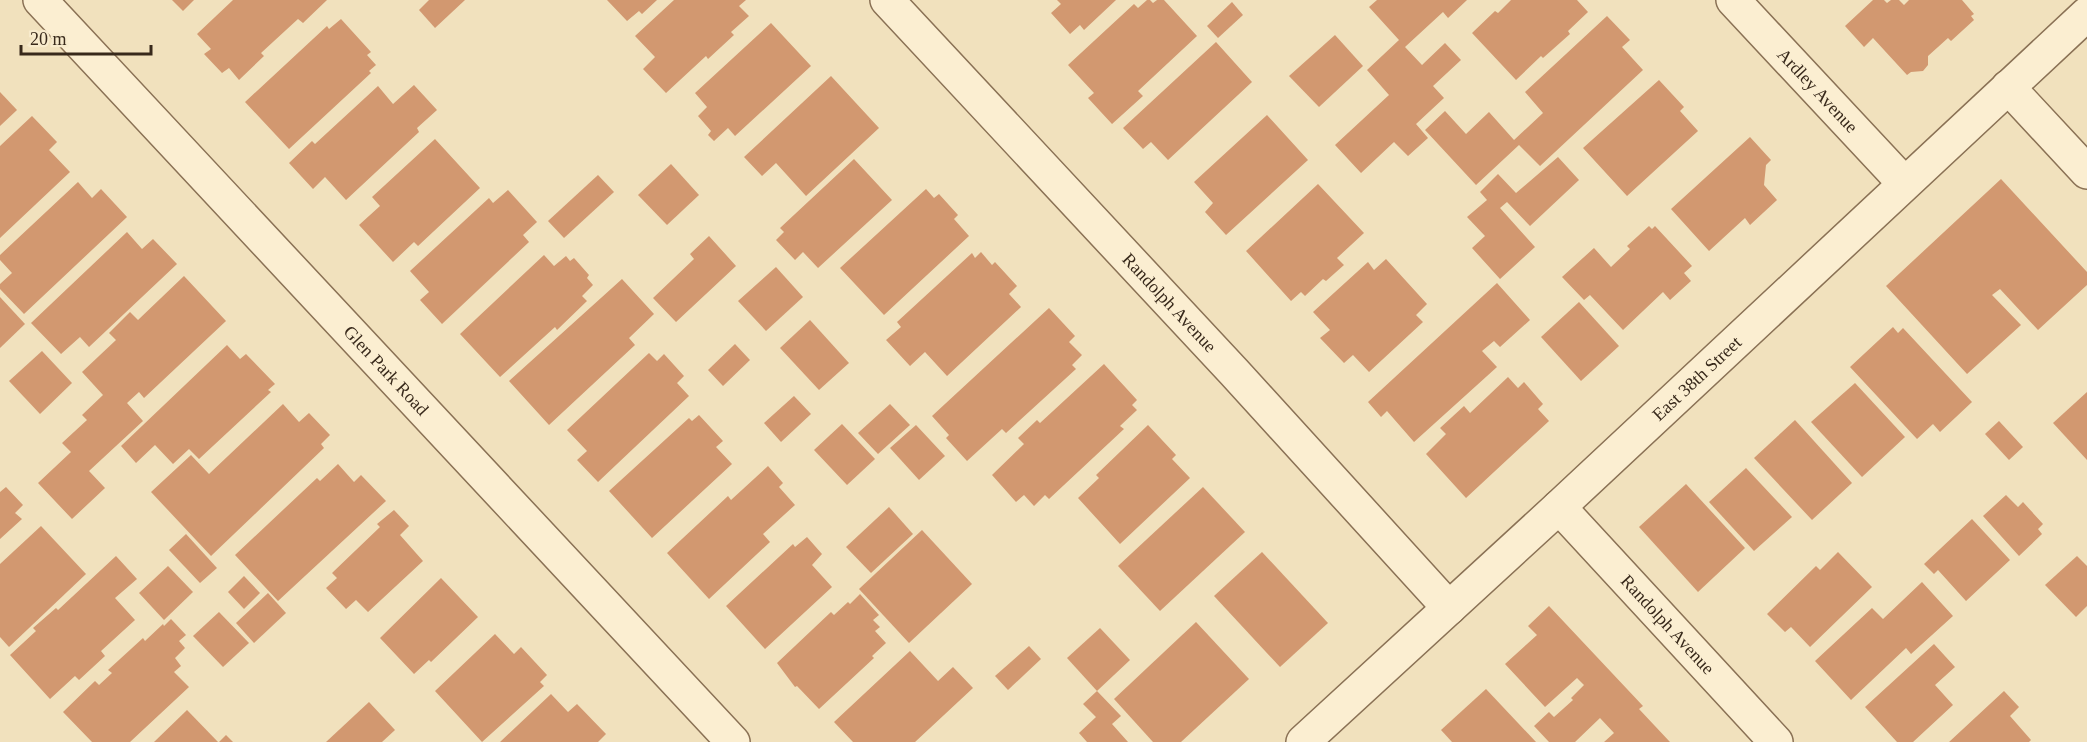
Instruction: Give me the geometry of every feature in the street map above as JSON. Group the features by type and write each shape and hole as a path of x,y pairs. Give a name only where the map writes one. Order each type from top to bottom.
{"street":[{"name":"Glen Park Road","path":"40,0 733,742"},
{"name":"Randolph Avenue","path":"887,0 1234,372 1449,608"},
{"name":"Ardley Avenue","path":"1733,0 1904,183"},
{"name":"East 38th Street","path":"1303,742 1559,507 2087,14"},
{"path":"2008,87 2087,172"},
{"name":"Randolph Avenue","path":"1559,507 1776,742"}],"building":[{"path":"172,0 194,0 183,11"},
{"path":"233,0 327,0 303,23 298,19 261,53 264,56 239,80 229,68 222,73 204,54 211,49 197,34"},
{"path":"429,0 465,0 435,28 419,10"},
{"path":"607,0 657,0 642,14 639,11 627,21"},
{"path":"674,0 746,0 739,6 749,16 731,32 734,35 708,59 706,56 666,93 643,69 655,57 635,36"},
{"path":"1057,0 1116,0 1084,30 1080,25 1070,34 1051,13 1061,4"},
{"path":"1147,0 1153,3 1157,0 1164,0 1197,36 1138,91 1143,96 1112,124 1088,98 1094,93 1068,65 1134,4 1138,8"},
{"path":"1377,0 1467,0 1448,18 1443,12 1405,47 1422,65 1445,43 1461,60 1433,86 1444,98 1416,124 1428,138 1408,156 1394,142 1361,173 1335,145 1389,95 1367,70 1399,40 1369,7"},
{"path":"1511,0 1577,0 1588,12 1568,31 1570,34 1543,58 1541,56 1516,80 1472,33 1495,11 1498,13"},
{"path":"1873,0 1884,0 1887,3 1891,0 1899,0 1904,5 1909,0 1962,0 1974,14 1971,16 1974,20 1951,41 1948,38 1928,56 1928,65 1923,71 1911,72 1907,75 1873,38 1864,47 1845,26"},
{"path":"1232,2 1243,15 1218,38 1207,26"},
{"path":"1607,16 1630,40 1622,47 1643,70 1540,166 1519,145 1476,185 1425,130 1445,111 1466,134 1489,112 1514,140 1543,113 1525,92"},
{"path":"341,19 371,52 367,55 376,65 369,71 371,73 289,149 245,102 327,26 329,29"},
{"path":"771,23 811,66 735,136 728,128 714,141 708,135 711,131 698,116 707,107 695,93"},
{"path":"1335,35 1363,66 1319,107 1289,76"},
{"path":"1216,42 1252,82 1168,160 1151,142 1143,149 1123,128"},
{"path":"831,76 879,128 806,196 776,163 762,176 744,157"},
{"path":"1659,80 1684,107 1680,111 1698,131 1627,196 1583,148"},
{"path":"414,85 437,110 417,128 419,132 346,200 325,177 313,189 289,163 312,141 315,144 378,86 393,104"},
{"path":"0,92 17,110 0,126"},
{"path":"1267,115 1308,160 1226,235 1205,212 1213,203 1194,182"},
{"path":"32,116 57,142 49,150 70,172 0,238 0,146"},
{"path":"1750,137 1771,160 1766,165 1764,185 1777,200 1750,225 1745,218 1709,251 1671,209"},
{"path":"435,139 480,188 418,246 414,242 393,262 359,225 380,206 372,197"},
{"path":"1558,157 1579,180 1530,226 1507,202 1500,208 1535,247 1500,279 1472,248 1485,236 1467,217 1487,200 1480,192 1498,174 1516,193"},
{"path":"854,159 892,200 818,268 803,252 795,260 776,240 784,232 780,228"},
{"path":"671,164 699,195 667,225 638,195"},
{"path":"598,175 614,192 564,238 548,221"},
{"path":"2001,179 2087,272 2087,285 2038,330 2000,289 1992,295 2021,325 1967,374 1886,286"},
{"path":"78,182 92,198 101,189 127,217 24,314 0,289 0,284 12,273 0,260 0,255"},
{"path":"1318,184 1364,233 1337,258 1344,265 1326,281 1323,279 1305,296 1301,292 1291,301 1246,251"},
{"path":"926,189 934,198 939,194 958,215 954,219 969,236 884,315 840,268"},
{"path":"508,190 537,222 523,235 529,242 442,324 420,300 429,292 410,271 489,198 493,203"},
{"path":"1649,226 1652,229 1655,226 1692,266 1684,273 1691,281 1670,300 1663,292 1623,330 1590,295 1584,300 1562,277 1594,248 1611,267 1630,249 1627,246"},
{"path":"127,232 142,249 153,239 177,264 89,347 80,337 61,354 31,323"},
{"path":"709,236 736,266 676,322 653,298 694,259 690,254"},
{"path":"981,252 992,265 995,262 1017,286 1009,294 1021,307 947,376 925,352 910,366 886,340 901,327 897,322 972,253 975,258"},
{"path":"544,255 554,266 566,256 570,261 574,258 589,275 587,278 593,285 582,296 587,301 557,330 555,327 500,377 460,334"},
{"path":"1386,259 1427,304 1416,315 1423,322 1369,372 1353,355 1344,363 1320,338 1330,330 1313,312 1368,262 1374,270"},
{"path":"776,267 803,297 766,331 738,301"},
{"path":"184,276 226,321 144,398 139,392 127,403 143,421 89,471 105,488 72,519 38,483 71,452 62,443 87,420 82,415 103,395 82,372 116,340 109,333 130,312 138,320"},
{"path":"622,279 654,314 629,338 635,345 549,425 509,381"},
{"path":"1497,283 1530,320 1500,347 1494,341 1482,351 1497,367 1414,442 1387,411 1381,417 1368,402"},
{"path":"0,297 25,324 0,348"},
{"path":"1579,302 1619,346 1581,381 1541,337"},
{"path":"1049,308 1075,336 1069,342 1082,355 1072,365 1076,369 1006,433 1002,429 967,461 946,438 949,435 932,416"},
{"path":"810,320 849,363 819,390 780,348"},
{"path":"1893,327 1898,333 1903,328 1972,402 1940,432 1933,424 1917,439 1850,367"},
{"path":"735,344 750,360 723,386 708,370"},
{"path":"227,345 240,359 246,354 275,384 268,390 271,392 199,459 189,449 173,464 155,445 136,463 121,446"},
{"path":"42,351 72,383 40,414 9,381"},
{"path":"649,353 657,361 664,354 684,376 677,383 689,396 598,482 577,460 587,451 567,430"},
{"path":"1104,364 1137,400 1132,405 1137,410 1120,426 1124,429 1049,499 1045,495 1034,506 1024,495 1016,502 992,475 1024,444 1018,438 1037,420 1040,423"},
{"path":"1508,377 1518,388 1524,382 1543,404 1538,409 1549,421 1466,498 1426,454 1446,434 1440,428 1464,406 1470,413"},
{"path":"1855,383 1905,437 1862,477 1811,422"},
{"path":"2087,392 2087,460 2053,423"},
{"path":"794,396 811,414 781,442 764,423"},
{"path":"283,404 299,422 309,413 330,435 321,444 324,448 211,556 151,492 191,455 209,474"},
{"path":"890,404 910,425 878,454 858,433"},
{"path":"699,415 723,441 716,447 732,464 652,538 609,491 689,418 692,421"},
{"path":"1795,420 1852,483 1812,520 1754,458"},
{"path":"1999,421 2023,447 2009,460 1985,434"},
{"path":"842,424 875,459 847,485 814,450"},
{"path":"916,425 945,456 919,480 890,448"},
{"path":"1148,425 1176,455 1172,459 1190,478 1120,544 1078,498 1099,478 1096,475"},
{"path":"338,464 354,482 361,475 386,501 278,601 235,555 317,478 320,481"},
{"path":"768,466 783,483 779,487 795,505 763,534 770,542 709,599 667,553 728,496 731,500"},
{"path":"1746,468 1792,517 1754,551 1709,502"},
{"path":"1686,484 1745,548 1698,592 1639,527"},
{"path":"6,487 23,505 15,513 22,519 0,539 0,492"},
{"path":"1203,487 1245,532 1160,611 1118,566"},
{"path":"2006,495 2018,507 2023,502 2043,524 2038,529 2042,534 2019,556 1983,516"},
{"path":"889,507 913,534 871,573 846,547"},
{"path":"394,510 409,526 400,535 423,561 368,612 356,600 346,609 326,588 337,578 332,573 380,527 377,524"},
{"path":"1972,519 2010,560 1966,601 1938,570 1934,574 1924,564"},
{"path":"41,526 86,574 9,647 0,637 0,564"},
{"path":"922,530 972,584 909,643 859,589"},
{"path":"186,534 217,568 200,583 169,550"},
{"path":"807,537 822,554 812,565 832,587 765,649 726,606 793,544 795,547"},
{"path":"1262,552 1328,623 1280,667 1214,596"},
{"path":"1838,552 1872,587 1810,647 1791,627 1785,632 1767,614 1816,566 1820,570"},
{"path":"116,556 137,579 115,598 135,620 101,651 105,656 79,680 75,676 50,699 10,655 36,631 33,628 56,608 58,610"},
{"path":"2077,556 2087,566 2087,606 2076,617 2045,585"},
{"path":"168,566 193,592 164,620 139,593"},
{"path":"244,576 260,593 244,609 228,592"},
{"path":"441,578 478,617 431,662 429,660 414,674 380,638"},
{"path":"1922,582 1953,616 1911,654 1906,648 1851,700 1815,661 1872,608 1883,619"},
{"path":"268,593 286,613 254,643 236,623"},
{"path":"860,594 879,615 873,620 880,627 875,631 886,643 872,656 874,658 819,709 797,686 795,687 777,663 831,612 834,615"},
{"path":"1549,606 1643,706 1639,709 1670,742 1604,742 1614,733 1600,718 1575,742 1549,742 1534,726 1549,712 1554,717 1573,700 1571,698 1584,685 1577,678 1545,707 1505,664 1537,635 1528,626"},
{"path":"219,612 249,643 223,667 193,636"},
{"path":"171,619 186,635 179,641 185,648 175,658 181,666 174,672 189,687 130,742 92,742 63,712 95,681 99,685 112,673 108,670 143,638 145,641"},
{"path":"1196,622 1249,679 1181,742 1153,742 1114,699"},
{"path":"1100,628 1130,660 1097,691 1067,658"},
{"path":"495,634 514,654 521,647 547,675 540,682 544,686 482,742 435,691"},
{"path":"1934,644 1955,667 1935,685 1953,705 1913,742 1897,742 1865,707"},
{"path":"1029,646 1041,659 1008,690 995,676"},
{"path":"910,651 938,681 953,667 973,688 915,742 853,742 834,722"},
{"path":"1486,689 1536,742 1452,742 1441,730"},
{"path":"1097,691 1121,716 1112,724 1128,742 1087,742 1079,733 1096,717 1083,704"},
{"path":"2004,691 2019,707 2010,716 2031,740 2029,742 1949,742"},
{"path":"551,694 568,712 577,704 606,734 598,742 500,742"},
{"path":"369,702 395,730 382,742 326,742"},
{"path":"187,710 218,742 154,742"},
{"path":"226,735 233,742 219,742"}]}
